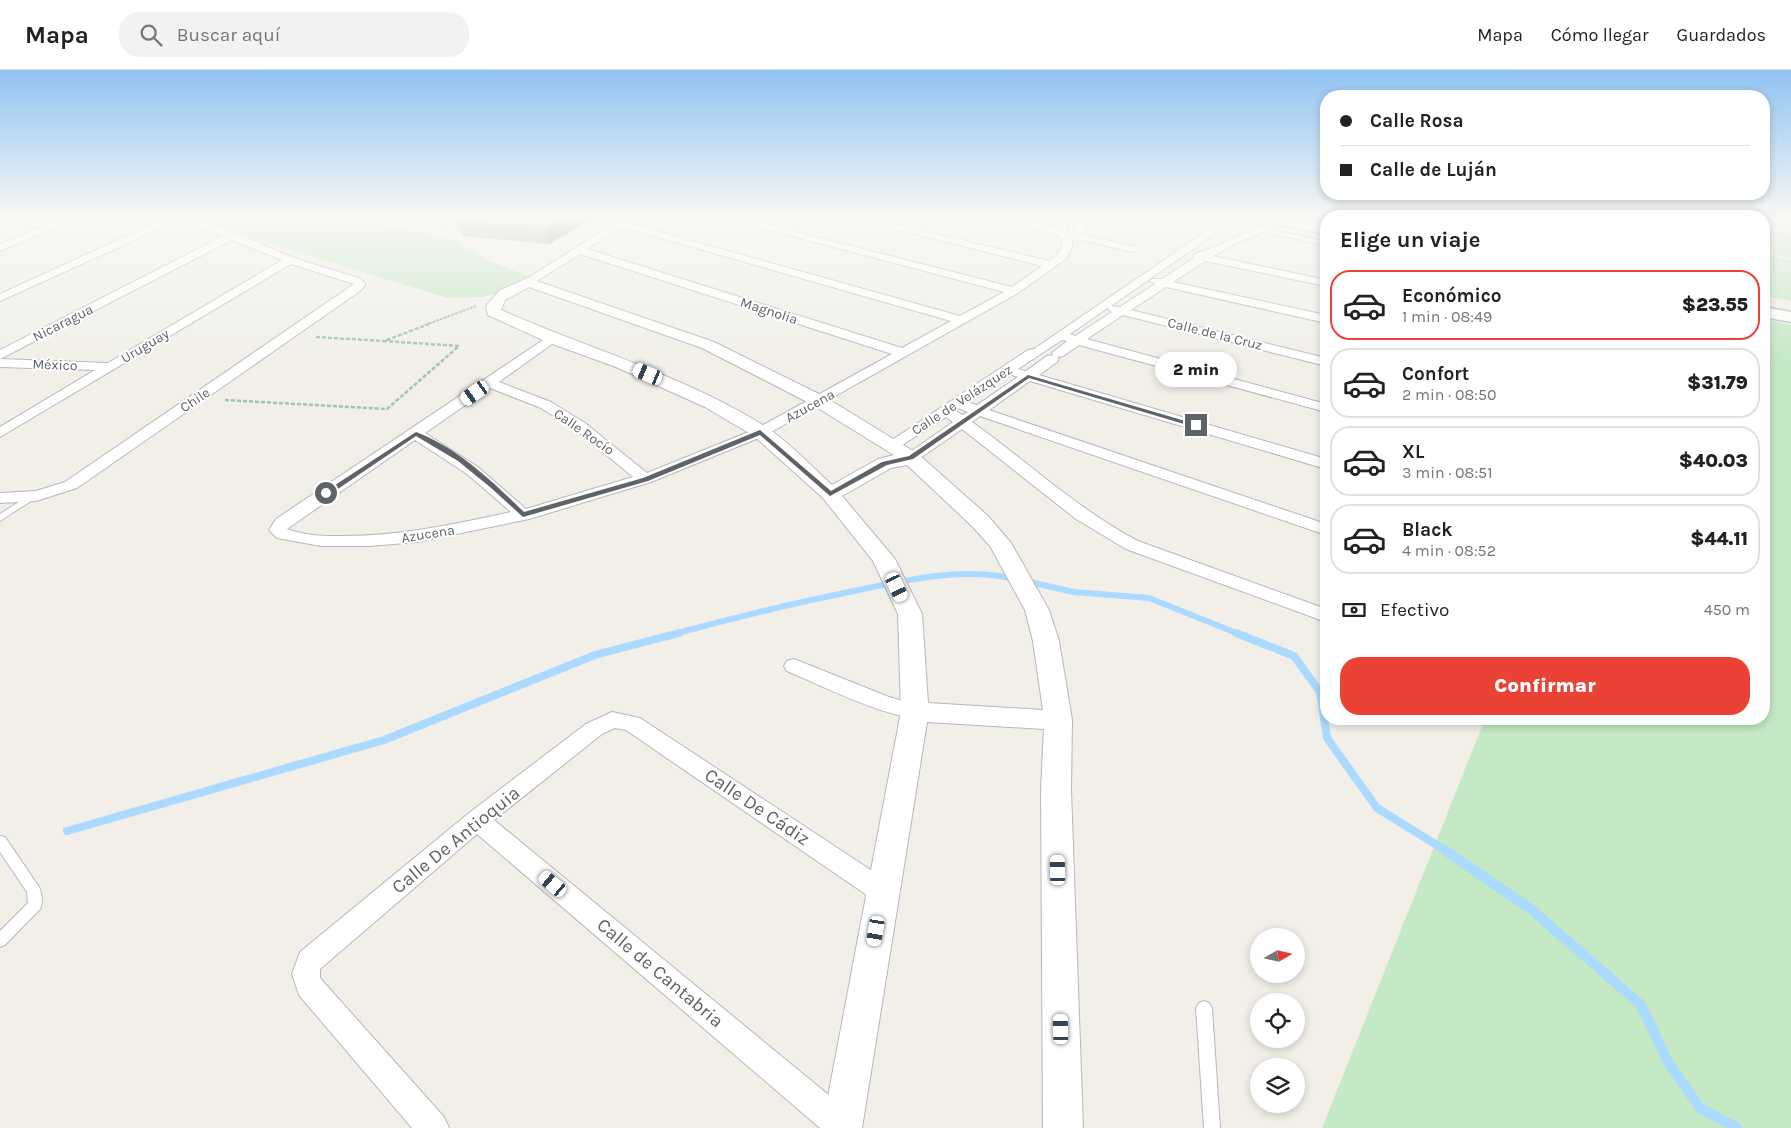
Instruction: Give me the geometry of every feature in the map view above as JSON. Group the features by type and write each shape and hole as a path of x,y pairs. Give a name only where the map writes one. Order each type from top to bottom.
{"main road":[{"path":"1770,305 1791,309"},
{"path":"1770,313 1791,317"}],"street":[{"path":"0,298 69,266"},
{"name":"Nicaragua","path":"0,355 173,266"},
{"name":"Uruguay","path":"0,433 279,266"},
{"name":"Chile","path":"0,498 28,499 44,496 71,485 356,289 360,284 355,280 311,266"},
{"path":"552,266 528,282 496,308 553,339 661,379 711,403 760,432 830,494 884,559 910,614 915,712 842,1127"},
{"name":"Magnolia","path":"630,266 903,353"},
{"path":"772,266 961,320"},
{"path":"918,266 1014,291"},
{"name":"Azucena","path":"416,434 282,523 278,530 283,534 321,541 417,537 523,515 645,479 760,432 819,401 1014,291 1050,266"},
{"name":"Calle de Velázquez","path":"888,454 951,406 1009,370 1163,266"},
{"name":"Calle de Velázquez","path":"911,458 1055,356 1188,266"},
{"path":"1247,266 1320,282"},
{"path":"1145,278 1320,318"},
{"path":"528,282 708,345 819,401 888,454 911,458 980,521 1000,543 1037,610 1046,641 1058,720 1056,790 1063,1128"},
{"name":"Calle de la Cruz","path":"1103,306 1320,361"},
{"path":"1770,317 1791,321"},
{"path":"1060,336 1320,406"},
{"path":"523,515 493,485 460,459 416,434 553,339"},
{"name":"México","path":"0,362 110,367"},
{"path":"1009,370 1320,462"},
{"name":"Calle Rocío","path":"490,383 546,405 580,426 645,479"},
{"path":"951,406 978,411 1320,528"},
{"path":"951,406 964,422 1077,514 1103,531 1132,545 1320,614"},
{"path":"830,494 888,454"},
{"path":"794,666 882,702 915,712 1058,720"},
{"name":"Calle De Antioquia","path":"433,1128 309,986 305,978 310,961 477,820 594,730 612,720 632,723"},
{"name":"Calle De Cádiz","path":"632,723 882,892"},
{"name":"Calle de Cantabria","path":"477,820 842,1127"}],"lane":[{"path":"0,518 28,499"},
{"path":"0,841 34,891 35,905 0,941"},
{"path":"1204,1008 1212,1128"}],"path":[{"path":"384,341 465,310 496,308"},
{"path":"222,400 387,409 459,346 312,337"}],"green space":[{"path":"344,266 503,266 532,278 499,293 482,297 448,298"},
{"path":"1770,266 1791,266 1791,301 1770,297"},
{"path":"1770,320 1791,325 1791,1128 1322,1128 1483,725 1770,725"}],"waterway":[{"path":"674,634 783,606 932,576 973,574 1015,579"},
{"path":"1025,581 1074,592 1149,598 1239,634"},
{"path":"67,831 384,740 595,655 679,633"},
{"path":"1236,633 1294,656 1320,692"},
{"path":"1325,725 1327,738 1377,808 1448,852"},
{"path":"1446,851 1532,910 1641,1005 1668,1062 1700,1108 1737,1128"}],"route":[{"path":"326,493 416,434 460,459 493,485 523,515 645,479 760,432 830,494 885,463 911,458 1028,376 1196,425"}]}
